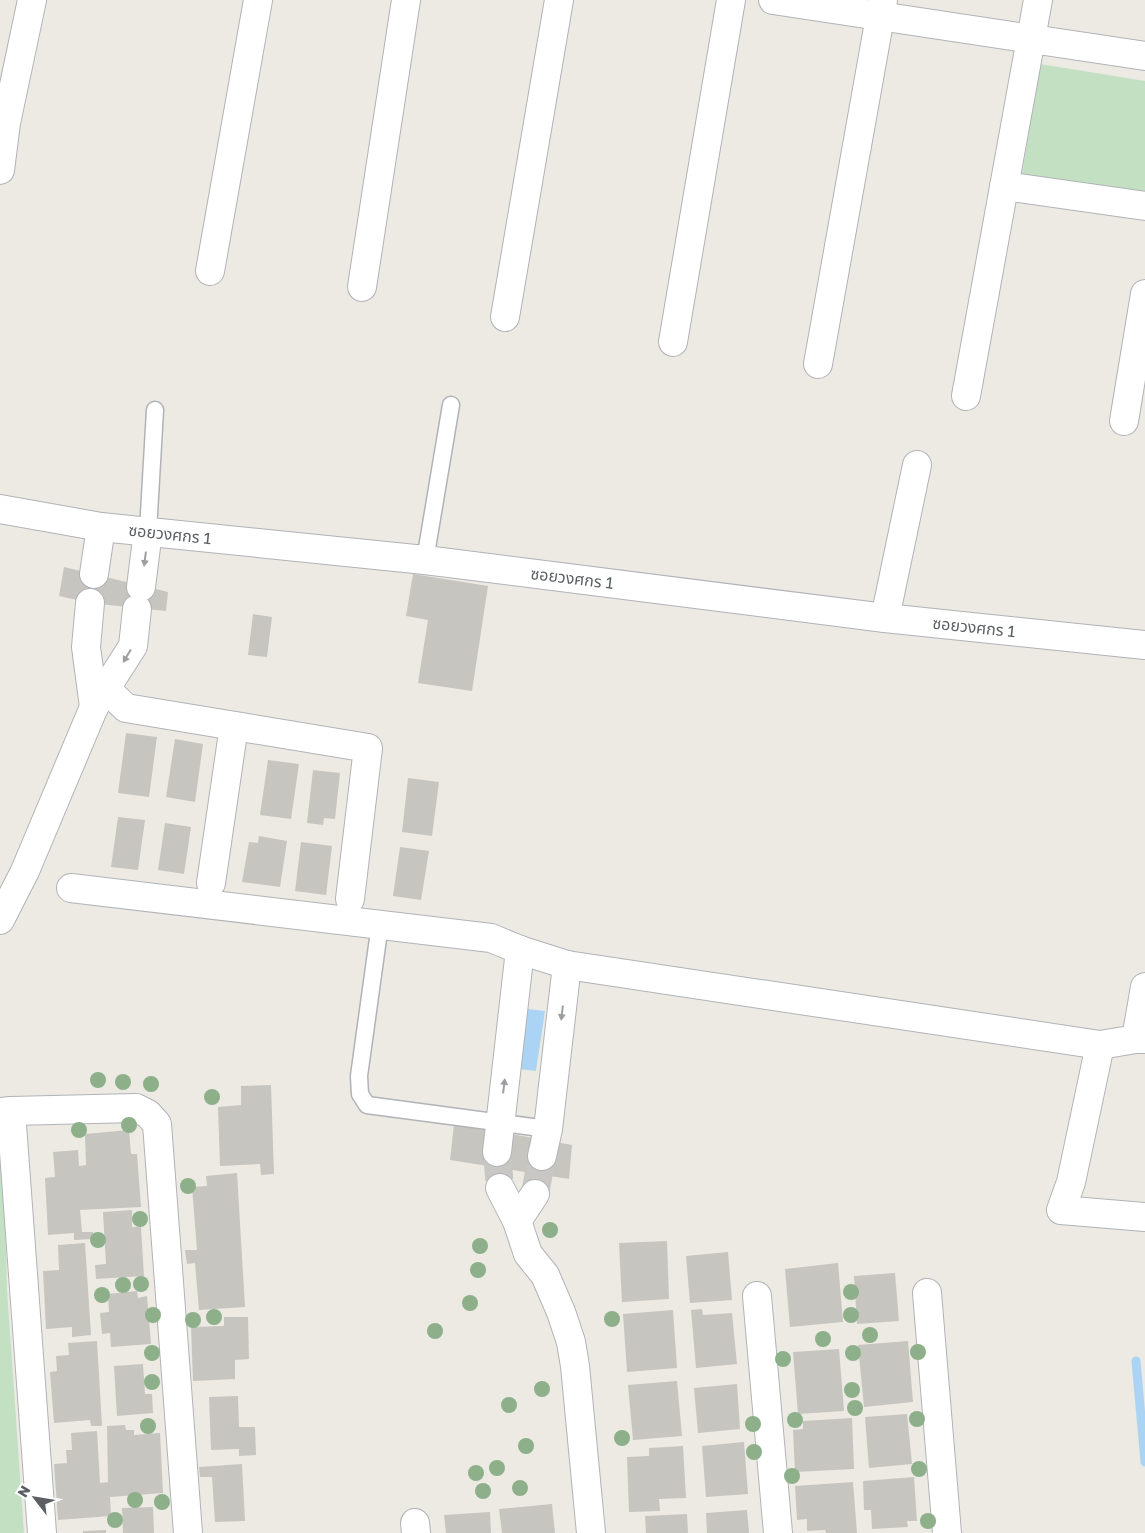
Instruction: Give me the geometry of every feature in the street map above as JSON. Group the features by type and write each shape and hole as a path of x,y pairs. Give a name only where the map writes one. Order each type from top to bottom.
{"street":[{"path":"0,170 3,122 32,0"},
{"path":"210,271 258,0"},
{"path":"362,287 406,0"},
{"path":"505,317 559,0"},
{"path":"673,342 731,0"},
{"path":"773,0 882,8 1031,40 1145,56"},
{"path":"966,396 1038,0"},
{"path":"818,364 882,8"},
{"path":"1004,186 1145,206"},
{"path":"1124,421 1145,294"},
{"path":"885,618 917,465"},
{"name":"ซอยวงศกร 1","path":"0,509 102,527 425,560 885,618 1145,645"},
{"path":"94,574 102,527"},
{"path":"0,920 25,871 100,698 132,646 148,531"},
{"path":"90,603 86,647 100,698"},
{"path":"100,698 126,708 368,748 350,899"},
{"path":"211,883 234,726"},
{"path":"71,888 491,938 520,950 567,965 1100,1046 1141,1039 1145,987"},
{"path":"497,1152 520,950"},
{"path":"542,1156 548,1129 567,965"},
{"path":"1100,1046 1071,1182 1061,1210 1145,1217"},
{"path":"42,1533 5,1111 136,1108 148,1114 157,1124 188,1533"},
{"path":"500,1188 517,1221 528,1254 546,1275 571,1342 591,1533"},
{"path":"517,1221 535,1194"},
{"path":"927,1293 946,1533"},
{"path":"758,1296 778,1533"}],"lane":[{"path":"425,560 451,405"},
{"path":"148,531 156,410"},
{"path":"380,924 358,1076 360,1094 367,1105 548,1129"}],"green space":[{"path":"1040,64 1145,81 1145,193 1022,174"},
{"path":"0,1122 3,1122 7,1289 24,1533 0,1533"}],"water":[{"path":"527,1009 545,1011 536,1071 519,1069"}],"building":[{"path":"64,567 168,592 166,611 90,603 59,596"},
{"path":"413,574 488,586 472,691 418,683 428,620 406,616"},
{"path":"253,614 272,617 267,657 248,655"},
{"path":"126,733 157,737 149,797 118,793"},
{"path":"175,739 203,744 195,802 166,797"},
{"path":"268,760 299,764 291,819 260,815"},
{"path":"313,770 340,773 335,819 324,818 323,825 307,823"},
{"path":"408,778 439,782 432,836 402,832"},
{"path":"118,817 145,820 138,870 111,867"},
{"path":"165,823 191,827 184,874 158,870"},
{"path":"259,836 287,841 280,887 242,882 249,842 258,843"},
{"path":"301,842 332,846 326,895 295,891"},
{"path":"400,847 429,851 421,900 393,896"},
{"path":"271,1085 274,1174 261,1175 260,1164 220,1166 218,1107 241,1105 241,1086"},
{"path":"454,1124 572,1145 569,1179 450,1160"},
{"path":"129,1130 131,1154 137,1154 141,1207 80,1210 82,1232 93,1232 93,1239 74,1240 74,1233 48,1235 45,1178 55,1177 53,1152 78,1150 79,1166 86,1165 85,1134"},
{"path":"237,1173 245,1307 199,1310 195,1263 187,1264 185,1250 197,1250 192,1187 207,1186 206,1176"},
{"path":"132,1210 132,1227 141,1227 144,1276 96,1279 95,1265 106,1264 103,1212"},
{"path":"667,1241 669,1299 622,1302 619,1243"},
{"path":"85,1243 91,1335 72,1337 72,1327 46,1329 43,1271 59,1270 58,1245"},
{"path":"728,1252 732,1300 690,1303 686,1256"},
{"path":"838,1263 843,1322 790,1327 785,1269"},
{"path":"895,1273 899,1321 857,1324 854,1276"},
{"path":"137,1291 138,1298 147,1296 151,1344 111,1347 110,1333 102,1334 100,1313 109,1312 108,1294"},
{"path":"702,1309 703,1315 732,1313 737,1364 696,1368 691,1310"},
{"path":"673,1310 677,1368 627,1372 623,1314"},
{"path":"224,1317 248,1317 249,1359 235,1360 235,1379 193,1381 191,1327 224,1326"},
{"path":"97,1341 102,1426 91,1426 90,1420 54,1423 50,1372 57,1371 56,1356 69,1355 68,1343"},
{"path":"908,1341 913,1402 864,1407 858,1345"},
{"path":"839,1349 844,1411 798,1414 793,1352"},
{"path":"143,1364 145,1394 152,1394 153,1413 117,1416 114,1366"},
{"path":"677,1381 682,1436 633,1440 628,1385"},
{"path":"737,1384 740,1429 698,1433 694,1388"},
{"path":"238,1396 239,1427 255,1427 256,1455 239,1456 239,1449 211,1450 209,1397"},
{"path":"907,1414 912,1464 869,1468 865,1417"},
{"path":"852,1418 854,1469 795,1472 793,1430 803,1429 803,1421"},
{"path":"125,1425 126,1430 134,1430 134,1435 160,1433 163,1493 110,1497 111,1516 58,1520 54,1464 67,1463 66,1450 72,1450 71,1433 97,1431 100,1483 108,1482 107,1426"},
{"path":"744,1442 748,1494 706,1497 702,1446"},
{"path":"683,1446 686,1498 659,1499 660,1511 629,1512 627,1457 649,1456 649,1448"},
{"path":"242,1464 245,1521 215,1522 212,1477 200,1477 199,1467"},
{"path":"914,1477 917,1521 907,1521 908,1527 872,1529 871,1510 864,1510 863,1481"},
{"path":"853,1482 857,1533 826,1533 825,1530 807,1531 807,1519 797,1520 795,1486"},
{"path":"552,1504 555,1533 502,1533 499,1509"},
{"path":"153,1507 154,1533 123,1533 122,1508"},
{"path":"747,1510 749,1533 707,1533 706,1513"},
{"path":"490,1512 491,1533 446,1533 444,1515"},
{"path":"687,1514 688,1533 646,1533 645,1516"},
{"path":"106,1530 106,1533 83,1533 83,1531"}],"waterway":[{"path":"1136,1361 1145,1462"}],"tunnel":[{"path":"497,1152 500,1188"},
{"path":"535,1194 542,1156"}]}
